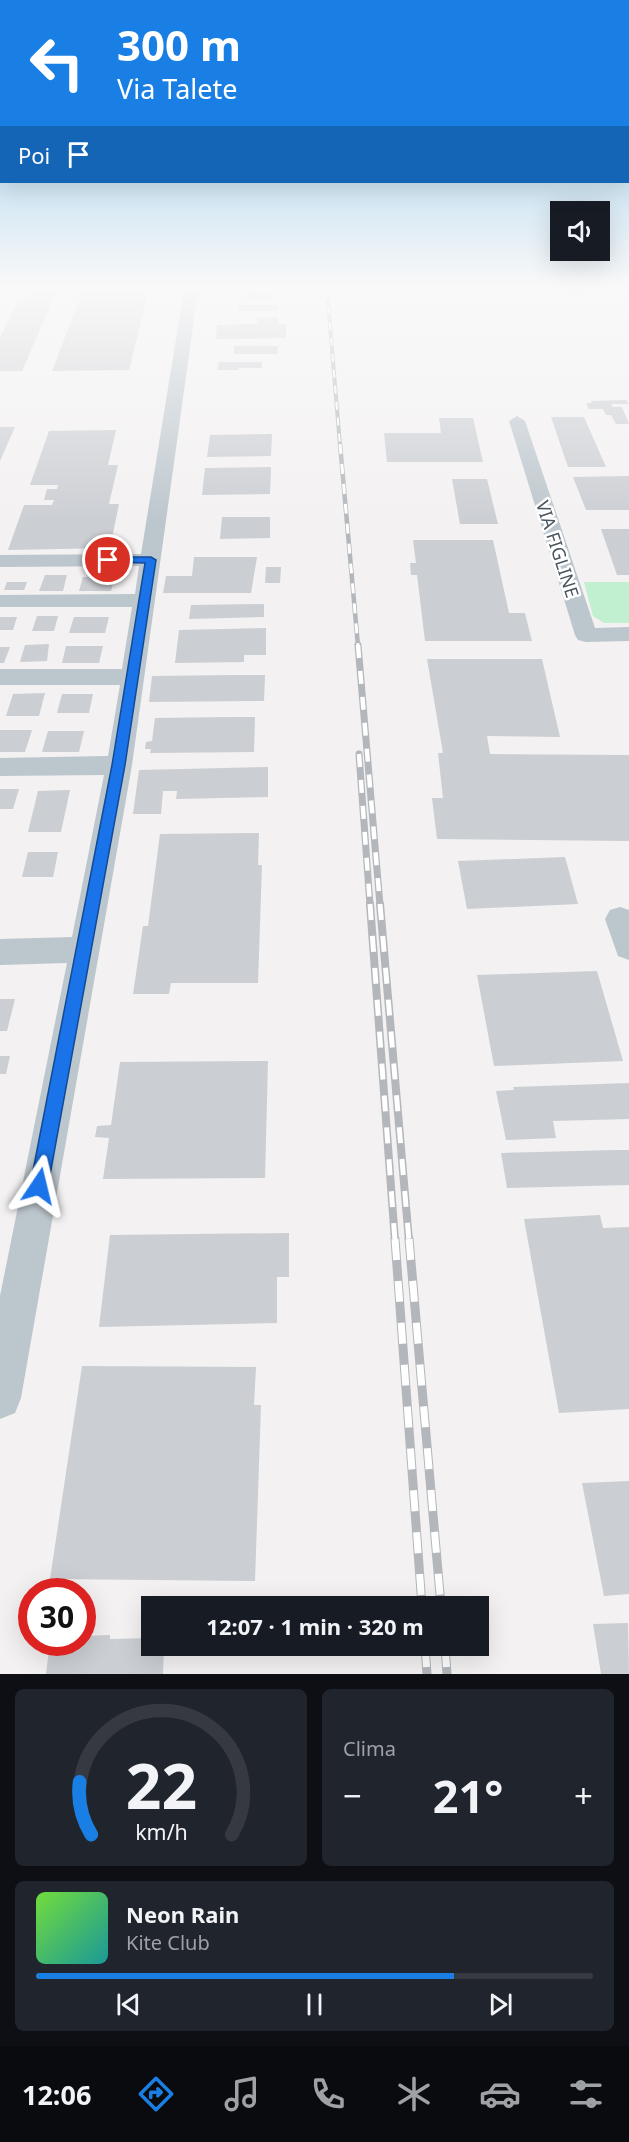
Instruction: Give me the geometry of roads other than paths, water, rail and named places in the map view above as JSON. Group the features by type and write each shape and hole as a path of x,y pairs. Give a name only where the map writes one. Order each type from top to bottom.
{"street":[{"path":"0,1398 119,765 179,368"},
{"name":"VIA FIGLINE","path":"517,421 586,635 629,634"},
{"path":"0,561 151,560"},
{"path":"0,601 144,600"},
{"path":"0,677 133,676"},
{"path":"0,767 119,765"},
{"path":"620,919 629,947"},
{"path":"0,952 83,950"}],"railway":[{"path":"334,368 340,445"},
{"path":"340,444 358,646"},
{"path":"358,645 380,905"},
{"path":"359,754 370,905"},
{"path":"370,904 395,1241"},
{"path":"380,904 409,1241"},
{"path":"395,1239 421,1596"},
{"path":"409,1239 440,1596"},
{"path":"426,1656 427,1674"},
{"path":"446,1656 447,1674"}]}
